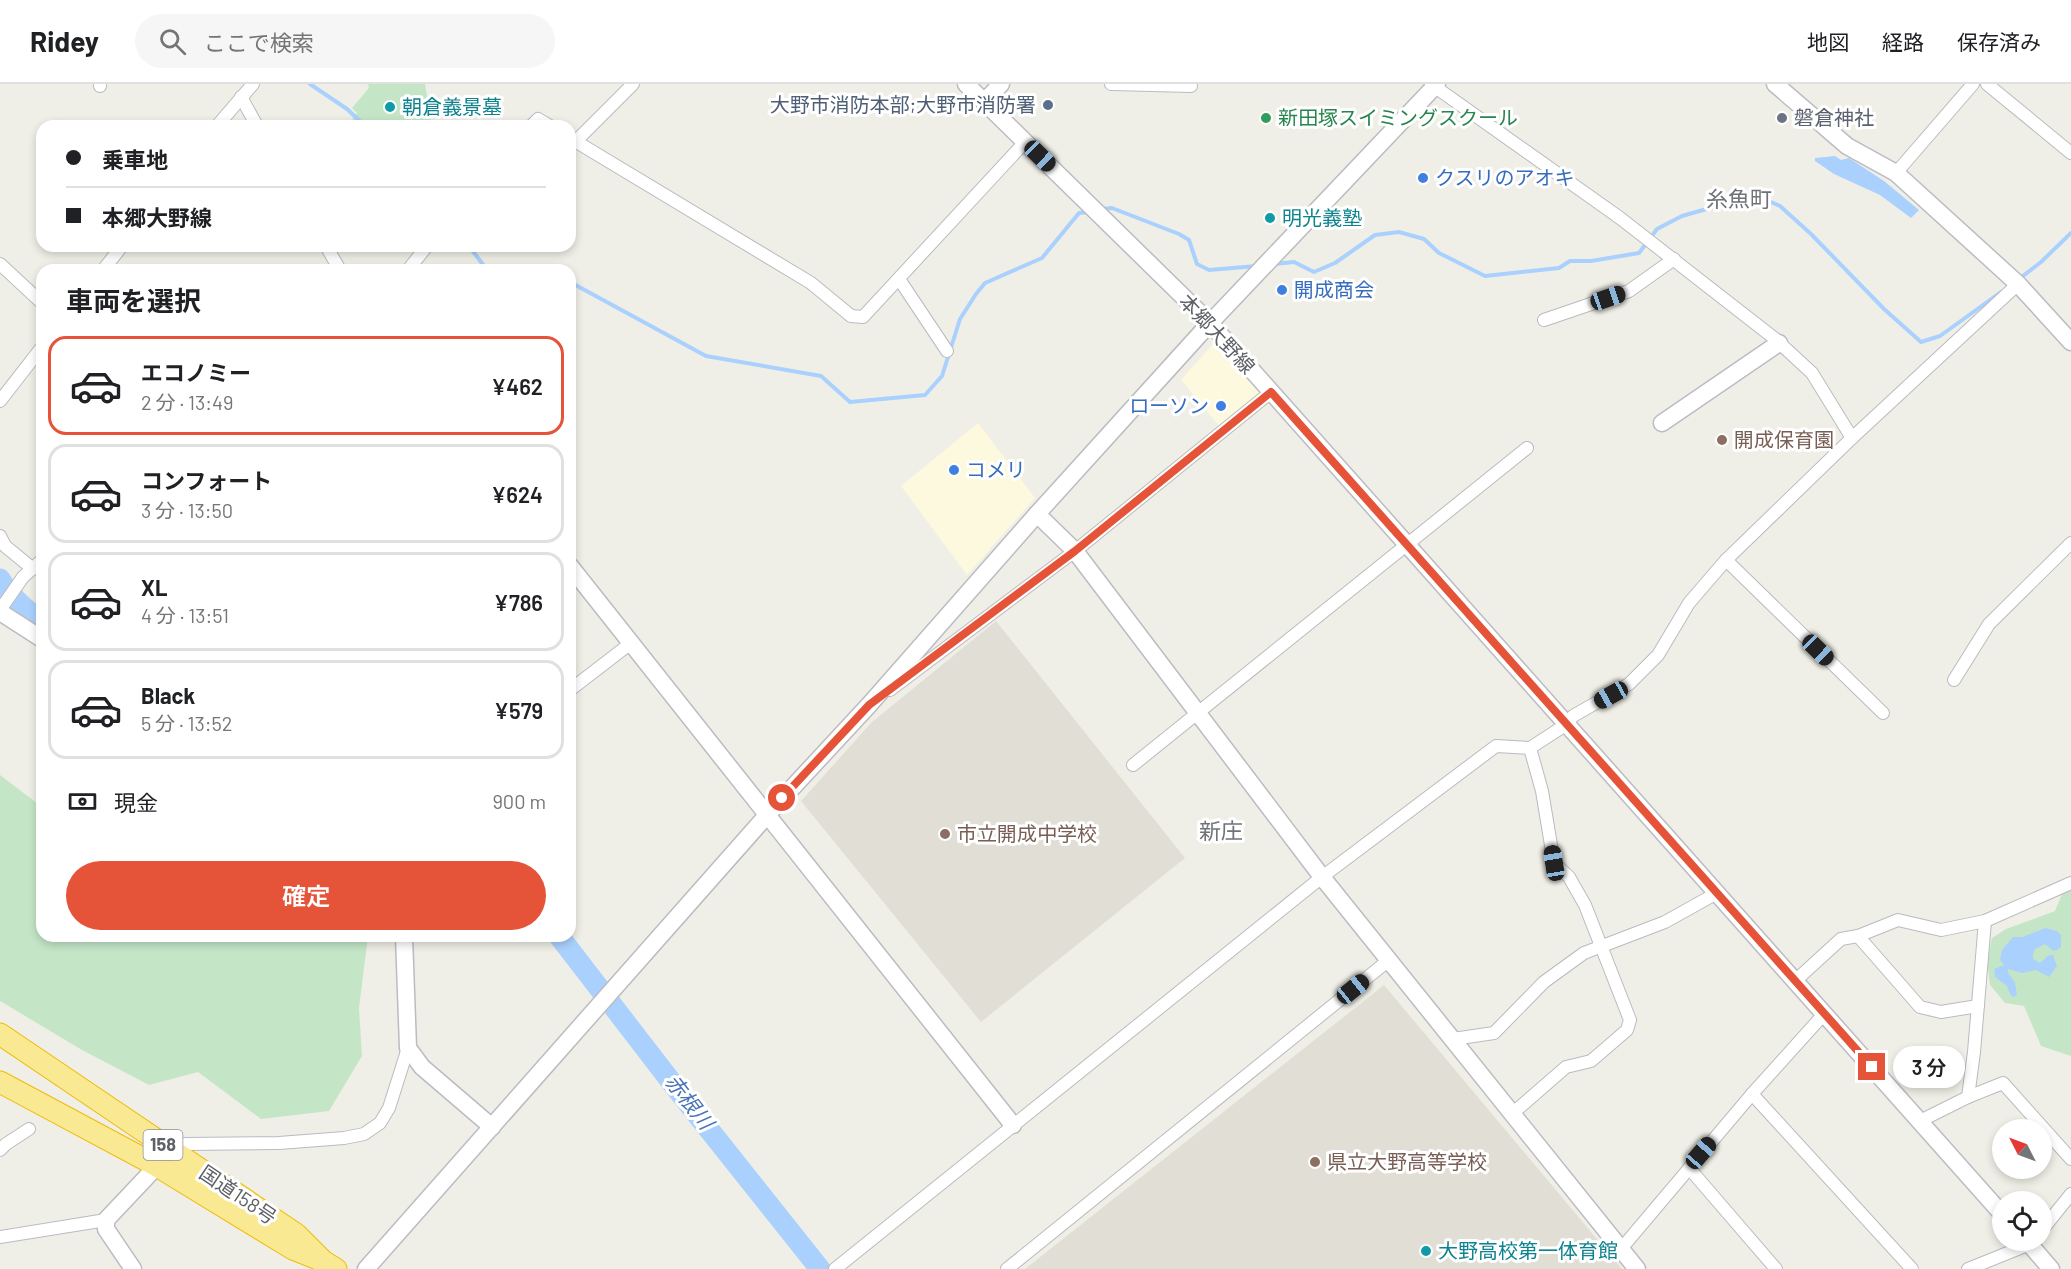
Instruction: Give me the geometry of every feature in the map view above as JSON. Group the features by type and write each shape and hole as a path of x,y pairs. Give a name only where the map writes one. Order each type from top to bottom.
{"highway":[{"name":"国道158号","path":"0,1034 296,1234 329,1265"},
{"name":"国道158号","path":"0,1082 157,1166 292,1249 329,1265"}],"street":[{"path":"222,120 253,84"},
{"path":"576,136 633,84"},
{"name":"本郷大野線","path":"966,84 1210,323 1795,981"},
{"path":"984,102 1001,84"},
{"path":"1111,84 1191,86"},
{"path":"1775,84 1847,146 1896,172 2018,284 2071,342"},
{"path":"1896,172 1973,84"},
{"path":"1987,84 2071,153"},
{"path":"366,1269 1037,514 1210,323 1434,85 1620,218 1779,343 1812,373 1852,438"},
{"path":"241,97 254,120"},
{"path":"576,141 811,282 851,316 863,317 1025,142"},
{"path":"108,264 117,252"},
{"path":"413,264 422,252"},
{"path":"1544,320 1629,291 1674,259"},
{"path":"0,264 36,297"},
{"path":"899,279 947,351"},
{"path":"835,1269 1322,877 1496,746 1530,748 1567,724 1573,716 1629,684 1658,656 1689,603 1726,560 1852,438 2018,284"},
{"path":"1662,423 1779,343"},
{"path":"0,401 36,355"},
{"path":"869,705 1075,551 1271,392"},
{"path":"1133,765 1527,448"},
{"path":"1037,514 1075,551 1322,877 1637,1269"},
{"path":"0,536 5,546 33,569 1,609 36,635"},
{"path":"1954,680 1989,624 2071,543"},
{"path":"1726,560 1883,713"},
{"path":"576,574 1013,1125"},
{"path":"576,685 631,643"},
{"path":"1512,1113 1566,1067 1591,1061 1627,1030 1630,1020 1585,905 1569,877 1554,863 1542,790 1530,748"},
{"path":"1992,1203 1795,981 1841,939 1858,936 1898,920 1941,930 1985,921 2071,883"},
{"path":"1454,1039 1494,1033 1544,982 1584,953 1665,922 1717,893"},
{"path":"1968,1097 1985,921"},
{"path":"1858,936 1920,1007 1941,1012 1978,1006"},
{"path":"170,1150 185,1144 279,1143 364,1134 380,1123 389,1108 408,1048 404,942"},
{"path":"1007,1269 1389,960"},
{"path":"1621,1249 1752,1094 1824,1014"},
{"path":"408,1048 422,1067 492,1127"},
{"path":"1920,1121 1968,1097 2003,1083 2071,1160"},
{"path":"1752,1094 1912,1269"},
{"path":"0,1150 29,1129"},
{"path":"0,1237 106,1220 157,1166"},
{"path":"1689,1168 1776,1269"},
{"path":"2052,1218 2071,1194"},
{"path":"106,1220 106,1229 133,1269"},
{"path":"1968,1269 2009,1251"},
{"path":"2036,1251 2051,1269"}],"shaded area":[{"path":"1215,342 1262,394 1220,427 1181,380"},
{"path":"978,423 1035,498 967,575 901,486"},
{"path":"996,621 1185,858 981,1022 801,801 872,722"},
{"path":"1384,985 1622,1269 1025,1269"}],"green space":[{"path":"367,84 425,84 431,120 352,120 357,113 352,108 369,86"},
{"path":"0,775 36,802 36,942 367,942 359,1008 362,1056 329,1111 261,1119 198,1072 149,1085 82,1050 0,1001"},
{"path":"2071,890 2071,1056 2041,1046 2024,1006 2005,1003 1990,985 1987,961 1992,938 2006,929 2055,911 2062,894"}],"water":[{"path":"1835,156 1841,160 1849,158 1884,181 1919,210 1911,218 1880,195 1834,174 1815,161 1815,158"},
{"path":"2046,928 2057,931 2061,935 2061,947 2053,951 2045,944 2035,949 2033,959 2040,963 2049,955 2053,955 2057,966 2049,977 2036,970 2022,973 2008,969 2008,973 2015,982 2017,995 2013,997 2007,986 1995,977 1994,969 2004,965 2000,960 2002,950 2013,937 2022,937"}],"waterway":[{"path":"310,84 347,109 359,120"},
{"path":"1274,264 1294,262 1314,272 1335,263 1375,235 1399,232 1424,239 1439,253 1485,276 1559,268 1570,261 1591,261 1639,253 1657,229 1682,216 1731,202 1766,200 1780,206 1811,234 1884,309 1921,342 1940,336 2001,292"},
{"path":"1102,209 1112,208 1179,234 1189,240 1197,264 1209,270 1257,266"},
{"path":"576,285 706,356 821,376 850,402 925,395 942,376 960,319 985,283 1042,258 1079,213 1089,212"},
{"path":"2019,279 2041,262 2071,233"},
{"path":"474,252 482,264"},
{"name":"赤根川","path":"0,579 19,602 36,616"},
{"name":"赤根川","path":"564,942 820,1269"}],"place":[{"name":"大野市消防本部;大野市消防署","path":"1048,105"},
{"name":"朝倉義景墓","path":"390,107"},
{"name":"新田塚スイミングスクール","path":"1266,118"},
{"name":"磐倉神社","path":"1782,118"},
{"name":"クスリのアオキ","path":"1423,178"},
{"name":"明光義塾","path":"1270,218"},
{"name":"開成商会","path":"1282,290"},
{"name":"ローソン","path":"1221,406"},
{"name":"開成保育園","path":"1722,440"},
{"name":"コメリ","path":"954,470"},
{"name":"市立開成中学校","path":"945,834"},
{"name":"県立大野高等学校","path":"1315,1162"},
{"name":"大野高校第一体育館","path":"1426,1251"}],"district":[{"name":"糸魚町","path":"1739,199"},
{"name":"新庄","path":"1221,831"}],"route":[{"path":"782,798 869,705 1075,551 1271,392 1872,1067"}]}
